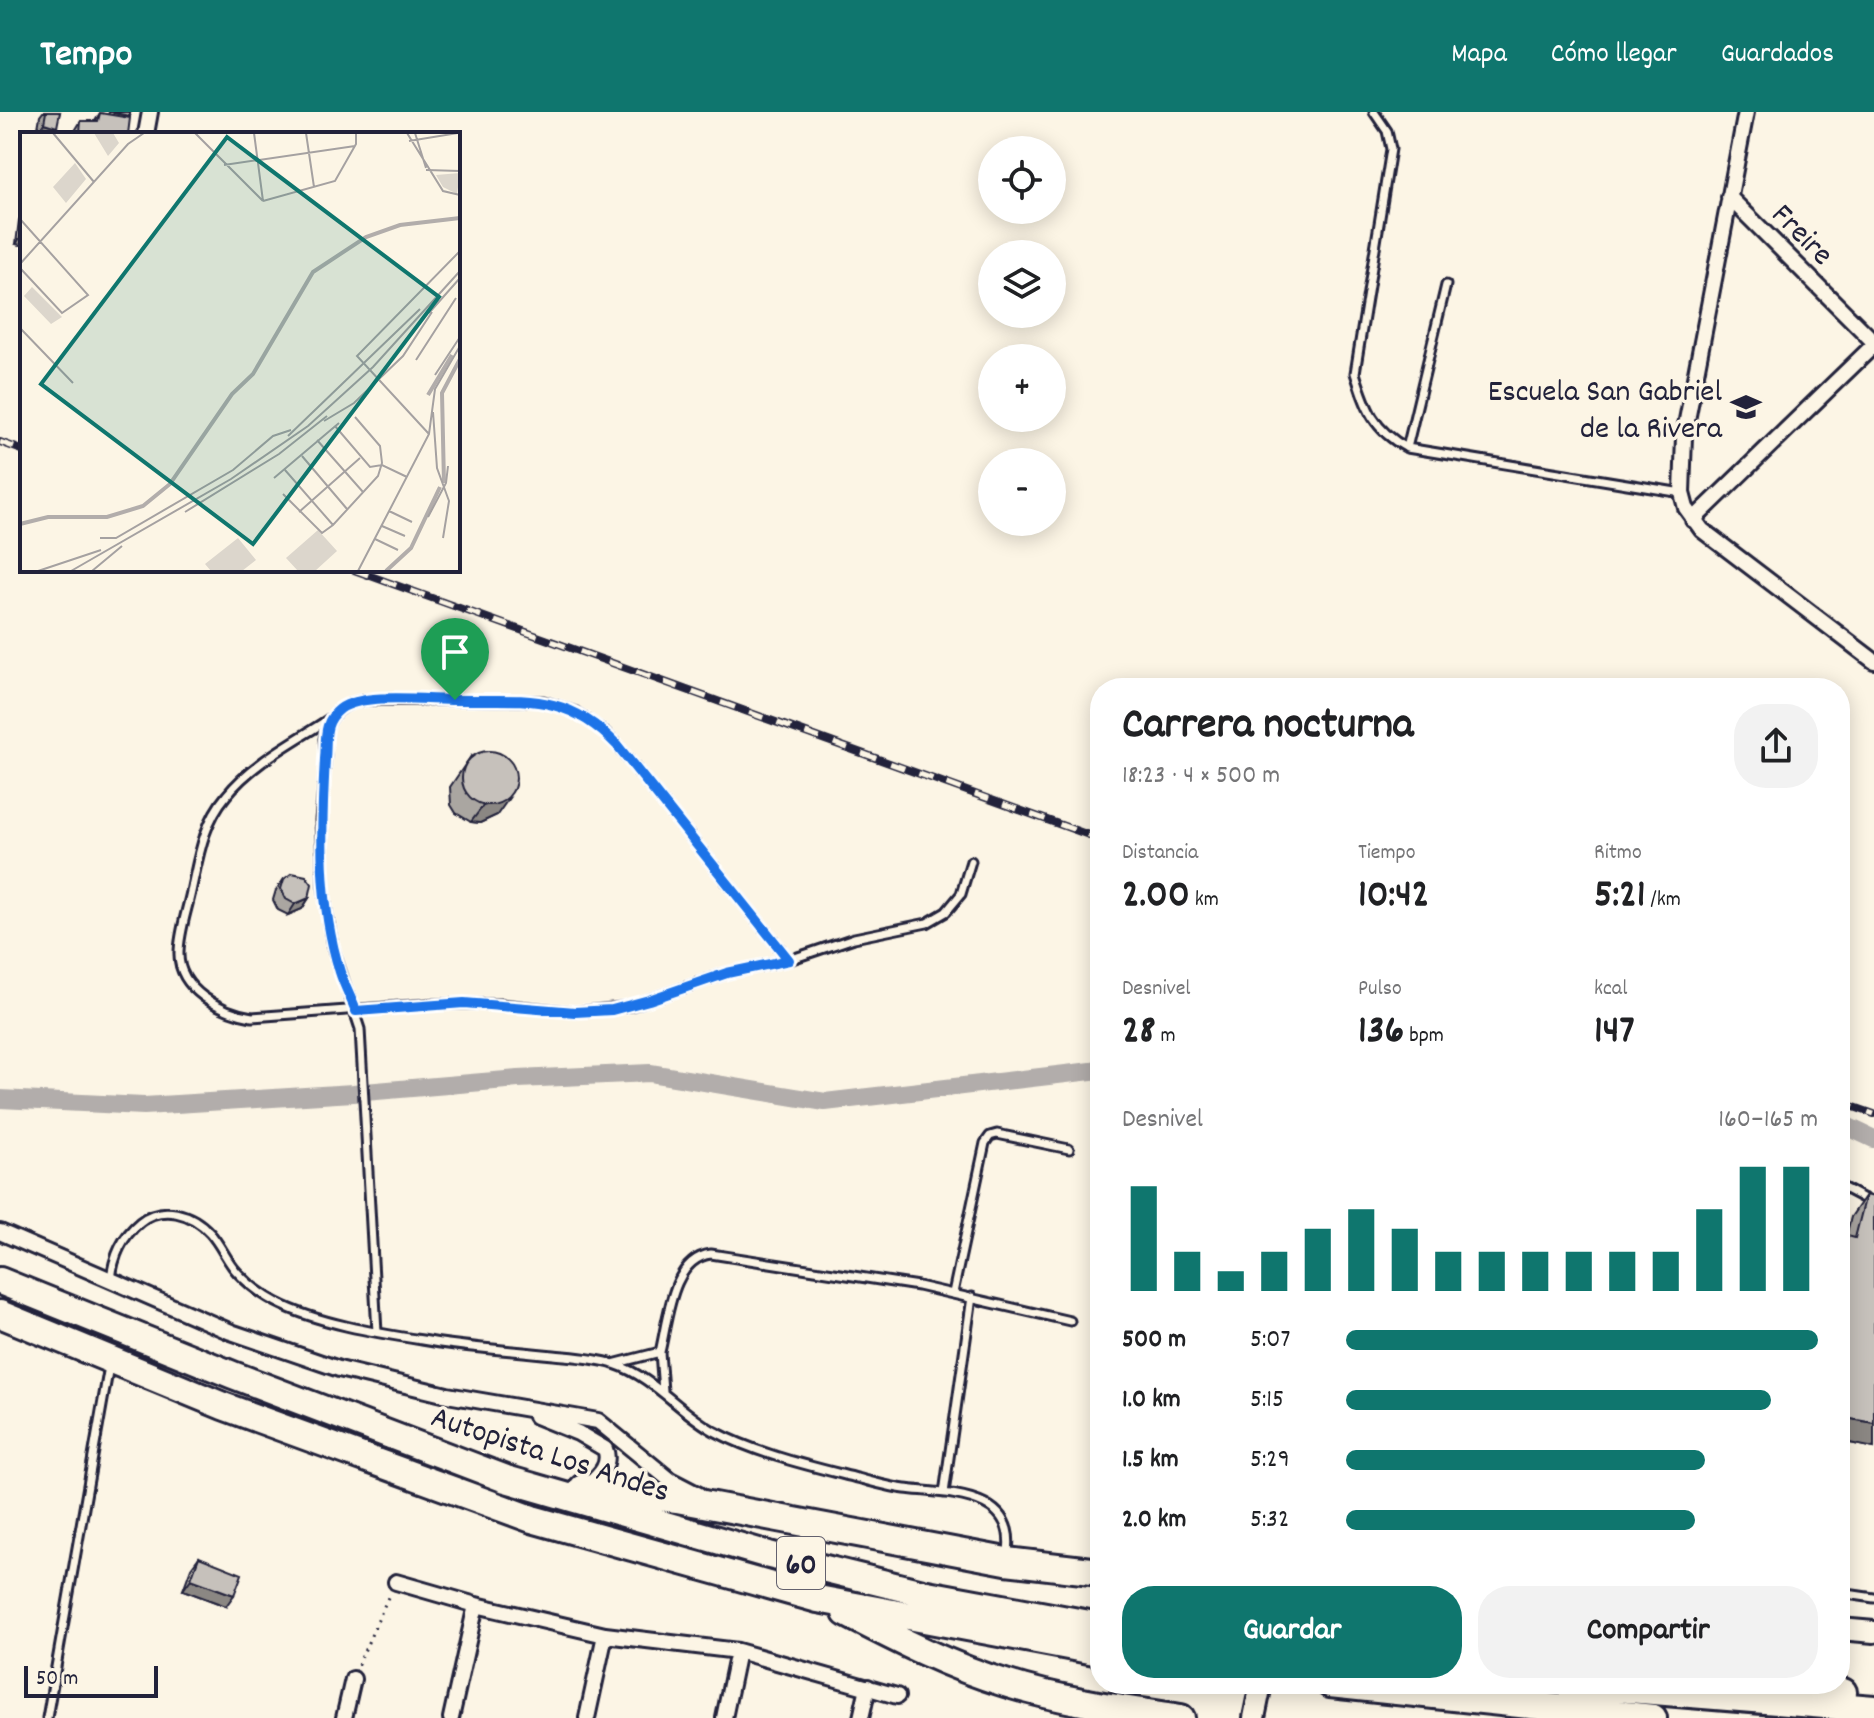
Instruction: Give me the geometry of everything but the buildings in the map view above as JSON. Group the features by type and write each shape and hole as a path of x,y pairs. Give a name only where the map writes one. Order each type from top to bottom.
{"highway":[{"name":"Autopista Los Andes","path":"0,1281 233,1375 506,1479 769,1555 927,1594 1090,1624"},
{"name":"Autopista Los Andes","path":"0,1314 110,1361 337,1449 532,1519 818,1599 1090,1650"},
{"path":"506,1479 724,1508 1006,1561 1090,1571"},
{"path":"818,1599 929,1655 1005,1683 1091,1704 1181,1718"},
{"path":"1425,1694 1653,1718"},
{"path":"1690,1694 1874,1709"},
{"path":"1850,1694 1874,1698"}],"main road":[{"path":"1850,1630 1874,1632"},
{"path":"1254,1718 1259,1694"}],"street":[{"path":"146,132 150,112"},
{"path":"1746,112 1684,436 1682,493 1693,520 1702,530 1874,661"},
{"name":"Freire","path":"1729,197 1874,343"},
{"path":"1693,520 1874,343"},
{"path":"0,1232 231,1332 339,1369 433,1392 598,1421 670,1480 724,1508"},
{"path":"502,1403 578,1433 605,1449 607,1461 602,1473 586,1488"},
{"path":"396,1582 476,1605 605,1635 738,1651 897,1696"},
{"path":"451,1718 476,1605"},
{"path":"587,1718 605,1635"},
{"path":"724,1718 738,1651"},
{"path":"344,1718 353,1679"},
{"path":"861,1718 868,1687"}],"lane":[{"path":"1374,112 1387,131 1391,149 1355,373 1365,406 1385,436 1407,448 1682,493"},
{"path":"1407,448 1446,285"},
{"path":"789,960 605,732 576,712 543,701 367,700 349,704 246,775 216,809 202,841 179,955 195,989 227,1011 252,1017 464,1003 575,1012 612,1010 727,973 789,960 854,938 916,926 936,918 961,894 971,861"},
{"path":"334,715 324,739 326,755 320,820 323,886 333,947 340,974 356,1011 361,1048 377,1332"},
{"path":"953,1293 985,1143 990,1136 997,1134 1069,1149"},
{"path":"1850,1191 1874,1204"},
{"path":"111,1280 118,1251 133,1229 155,1213 181,1214 201,1224 229,1263 262,1294 289,1308 377,1332 452,1345 613,1364 663,1391 694,1418 733,1440 901,1489 973,1497 996,1512 1002,1520 1008,1540 1006,1561"},
{"path":"663,1391 660,1352 681,1272 693,1260 704,1255 953,1293 1070,1321"},
{"path":"944,1493 972,1297"},
{"path":"613,1364 660,1352"},
{"path":"47,1718 110,1361"},
{"path":"1850,1594 1874,1598"}],"path":[{"path":"353,1679 396,1582"}],"waterway":[{"path":"0,1099 144,1106 518,1079 650,1073 825,1102 1090,1071"},
{"path":"1850,1128 1874,1139"}],"railway":[{"path":"0,442 20,449"},
{"path":"360,572 1090,835"},
{"path":"1850,1106 1874,1114"}],"place":[{"name":"Escuela San Gabriel de la Rivera","path":"1746,407"}],"route":[{"path":"455,700 543,701 560,705 591,721 617,745 789,960 727,973 612,1010 575,1012 464,1003 356,1011 340,974 323,886 320,820 326,731 340,709 357,701 455,700"}]}
